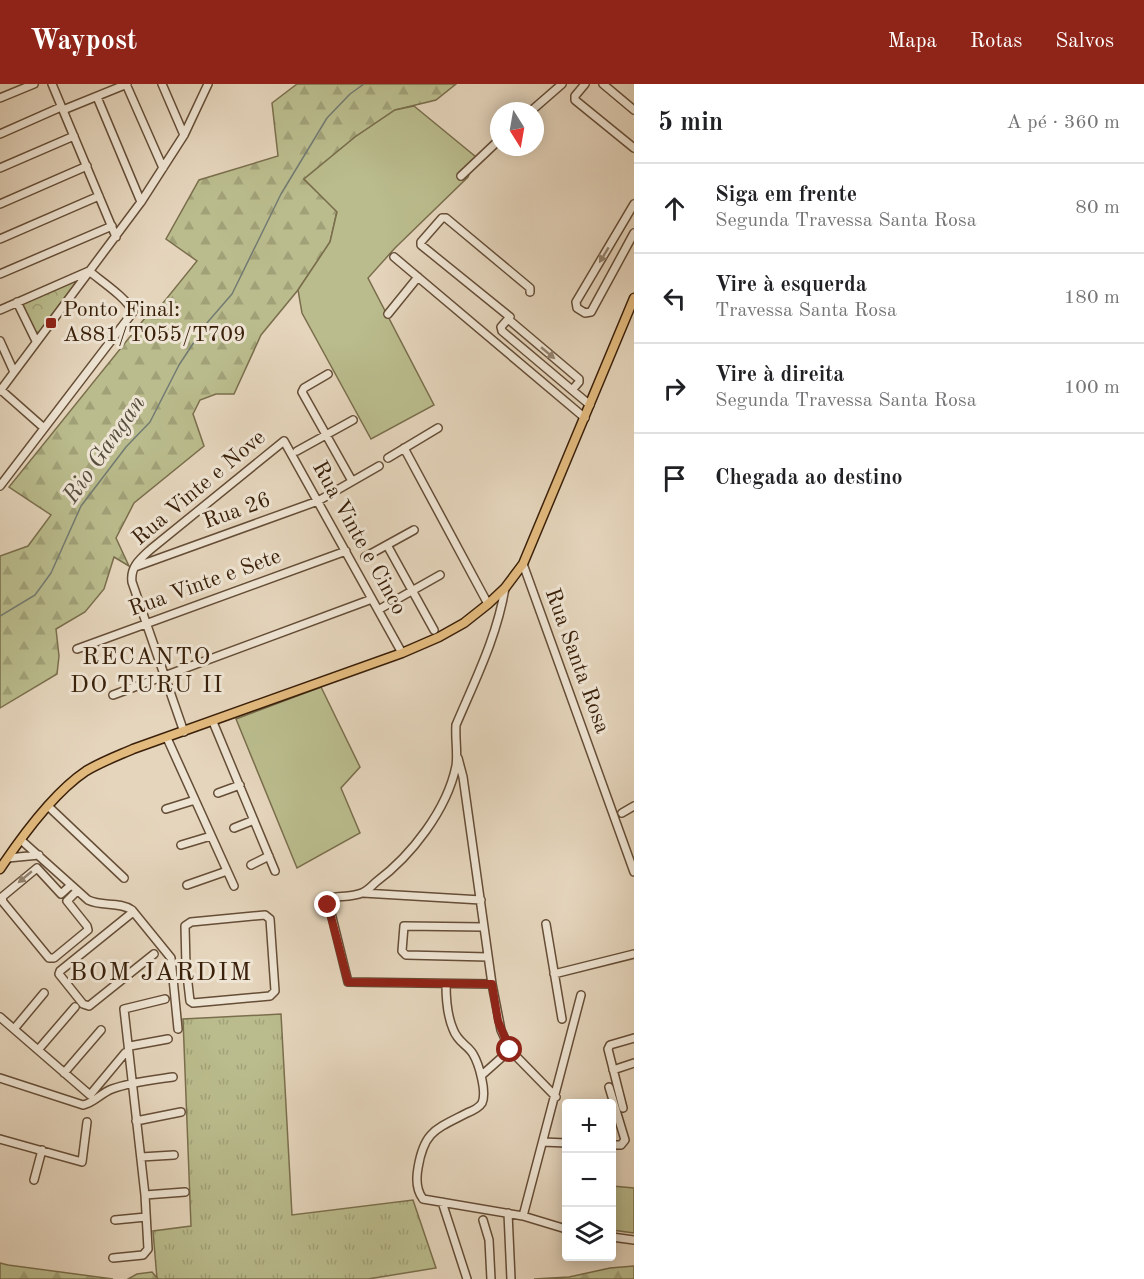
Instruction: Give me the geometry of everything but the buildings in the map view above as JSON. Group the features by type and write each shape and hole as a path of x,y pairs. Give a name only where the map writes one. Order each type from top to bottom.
{"main road":[{"path":"0,869 49,807 87,771 133,749 402,652 450,631 488,604 505,588 523,564 634,298"}],"street":[{"path":"0,98 33,84"},
{"path":"52,84 116,237"},
{"path":"0,134 127,84 163,168"},
{"path":"162,84 184,135"},
{"path":"44,428 0,391 141,202 184,135 208,84"},
{"path":"541,102 562,84"},
{"path":"585,84 575,96 575,100 634,148"},
{"path":"603,84 634,110"},
{"path":"97,97 141,202"},
{"path":"0,168 74,136"},
{"path":"461,176 490,149"},
{"path":"0,204 87,166"},
{"path":"0,239 99,196"},
{"path":"634,204 576,302 577,308 585,313 591,312 634,233"},
{"path":"510,317 421,245 421,242 442,218 446,218 530,288 530,292"},
{"path":"0,274 112,226"},
{"path":"394,257 585,418"},
{"path":"0,309 89,271"},
{"path":"0,486 133,312 125,302 89,271"},
{"path":"388,314 418,277"},
{"path":"17,302 36,342"},
{"path":"572,390 579,380 508,319 501,327 502,331 572,390 590,405"},
{"path":"0,341 14,372"},
{"path":"328,374 302,390 352,482"},
{"path":"297,451 353,420"},
{"path":"388,458 438,428"},
{"name":"Rua Vinte e Cinco","path":"284,441 402,652"},
{"name":"Rua Vinte e Nove","path":"184,732 132,582 132,571 151,549 284,441"},
{"path":"404,448 488,604"},
{"name":"Rua 26","path":"134,567 318,501 379,466"},
{"path":"365,557 414,530"},
{"path":"387,545 434,630"},
{"name":"Rua Vinte e Sete","path":"77,649 346,551"},
{"name":"Rua Santa Rosa","path":"523,564 575,716 634,872"},
{"path":"378,610 440,575"},
{"path":"505,588 492,642 456,725 455,736 498,1021 510,1050 556,1097"},
{"path":"113,695 372,599"},
{"path":"213,722 275,871"},
{"path":"166,738 234,886"},
{"path":"363,893 401,861 422,835 444,798 453,778 458,756"},
{"path":"218,793 240,785"},
{"path":"166,809 195,800"},
{"path":"622,813 634,806"},
{"path":"49,807 124,878"},
{"path":"234,828 254,820"},
{"path":"181,845 211,836"},
{"path":"21,840 90,902 124,905 133,912 171,958 178,1029"},
{"path":"8,858 39,855"},
{"path":"251,865 269,856"},
{"path":"37,868 61,894 88,930 54,958 50,958 3,902 2,897 37,868"},
{"path":"187,885 227,871"},
{"path":"61,894 71,885"},
{"path":"67,901 77,891"},
{"path":"481,900 363,893 328,899 348,982 492,984"},
{"path":"133,912 59,974 83,1004 89,1006 154,954"},
{"path":"265,915 270,919 275,991 270,996 193,1003 189,998 186,966 184,930 188,924 265,915"},
{"path":"546,924 562,1019"},
{"path":"484,927 404,926 402,951 406,955 488,957"},
{"path":"554,974 634,954"},
{"path":"173,967 186,966"},
{"path":"446,984 449,1018 453,1030 461,1044 472,1052 482,1075 482,1103 428,1136 416,1176 418,1192 423,1199 523,1216 562,1228"},
{"path":"14,1029 44,993"},
{"path":"523,1216 581,995"},
{"path":"113,1258 140,1256 147,1252 145,1196 130,1046 124,1009 165,999"},
{"path":"38,1050 75,1007"},
{"path":"0,1017 90,1095 125,1053"},
{"path":"64,1073 101,1030"},
{"path":"623,1108 608,1051 610,1045 634,1038"},
{"path":"130,1046 168,1039"},
{"path":"482,1075 510,1050"},
{"path":"612,1070 634,1063"},
{"path":"0,1078 83,1106 92,1103 108,1091 134,1083 173,1077"},
{"path":"609,1087 612,1099"},
{"path":"616,1111 625,1142 616,1145"},
{"path":"136,1121 181,1112"},
{"path":"0,1139 81,1162 87,1122"},
{"path":"543,1142 562,1143"},
{"path":"34,1180 42,1150"},
{"path":"141,1157 174,1155"},
{"path":"145,1196 185,1192"},
{"path":"442,1202 466,1279"},
{"path":"508,1213 511,1279"},
{"path":"115,1220 146,1217"},
{"path":"483,1220 489,1240 491,1279"},
{"path":"616,1238 634,1240"}],"green space":[{"path":"297,84 456,84 436,100 395,110 355,137 304,179 337,211 330,242 298,290 261,335 234,394 216,394 200,400 193,414 204,446 134,503 116,538 129,566 114,557 104,589 85,612 56,629 59,656 57,674 0,708 0,556 28,546 51,515 9,487 149,313 159,308 197,261 166,239 199,180 278,156 272,103"},
{"path":"414,106 476,157 468,177 395,248 368,278 434,405 371,439 302,313 298,290 330,242 337,212 304,179 355,137 395,110"},
{"path":"80,277 36,336 20,303"},
{"path":"321,687 360,767 341,788 360,833 297,868 236,719"},
{"path":"281,1014 292,1215 413,1200 436,1268 368,1279 157,1279 153,1231 191,1226 183,1019"},
{"path":"616,1186 634,1188 634,1233 616,1231"},
{"path":"0,1263 8,1265 113,1279 0,1279"},
{"path":"634,1266 634,1279 534,1279 569,1277 610,1268"},
{"path":"152,1272 158,1279 128,1279 137,1274"}],"waterway":[{"name":"Rio Gangan","path":"0,616 35,595 51,573 81,506 126,447 150,422 179,365 206,324 232,294 281,194 327,118 350,94 364,84"}],"place":[{"name":"Ponto Final: A881/T055/T709","path":"51,323"}],"district":[{"name":"RECANTO DO TURU II","path":"147,672"},
{"name":"BOM JARDIM","path":"161,973"}],"route":[{"path":"328,905 348,982 492,984 498,1021 510,1050"}]}
